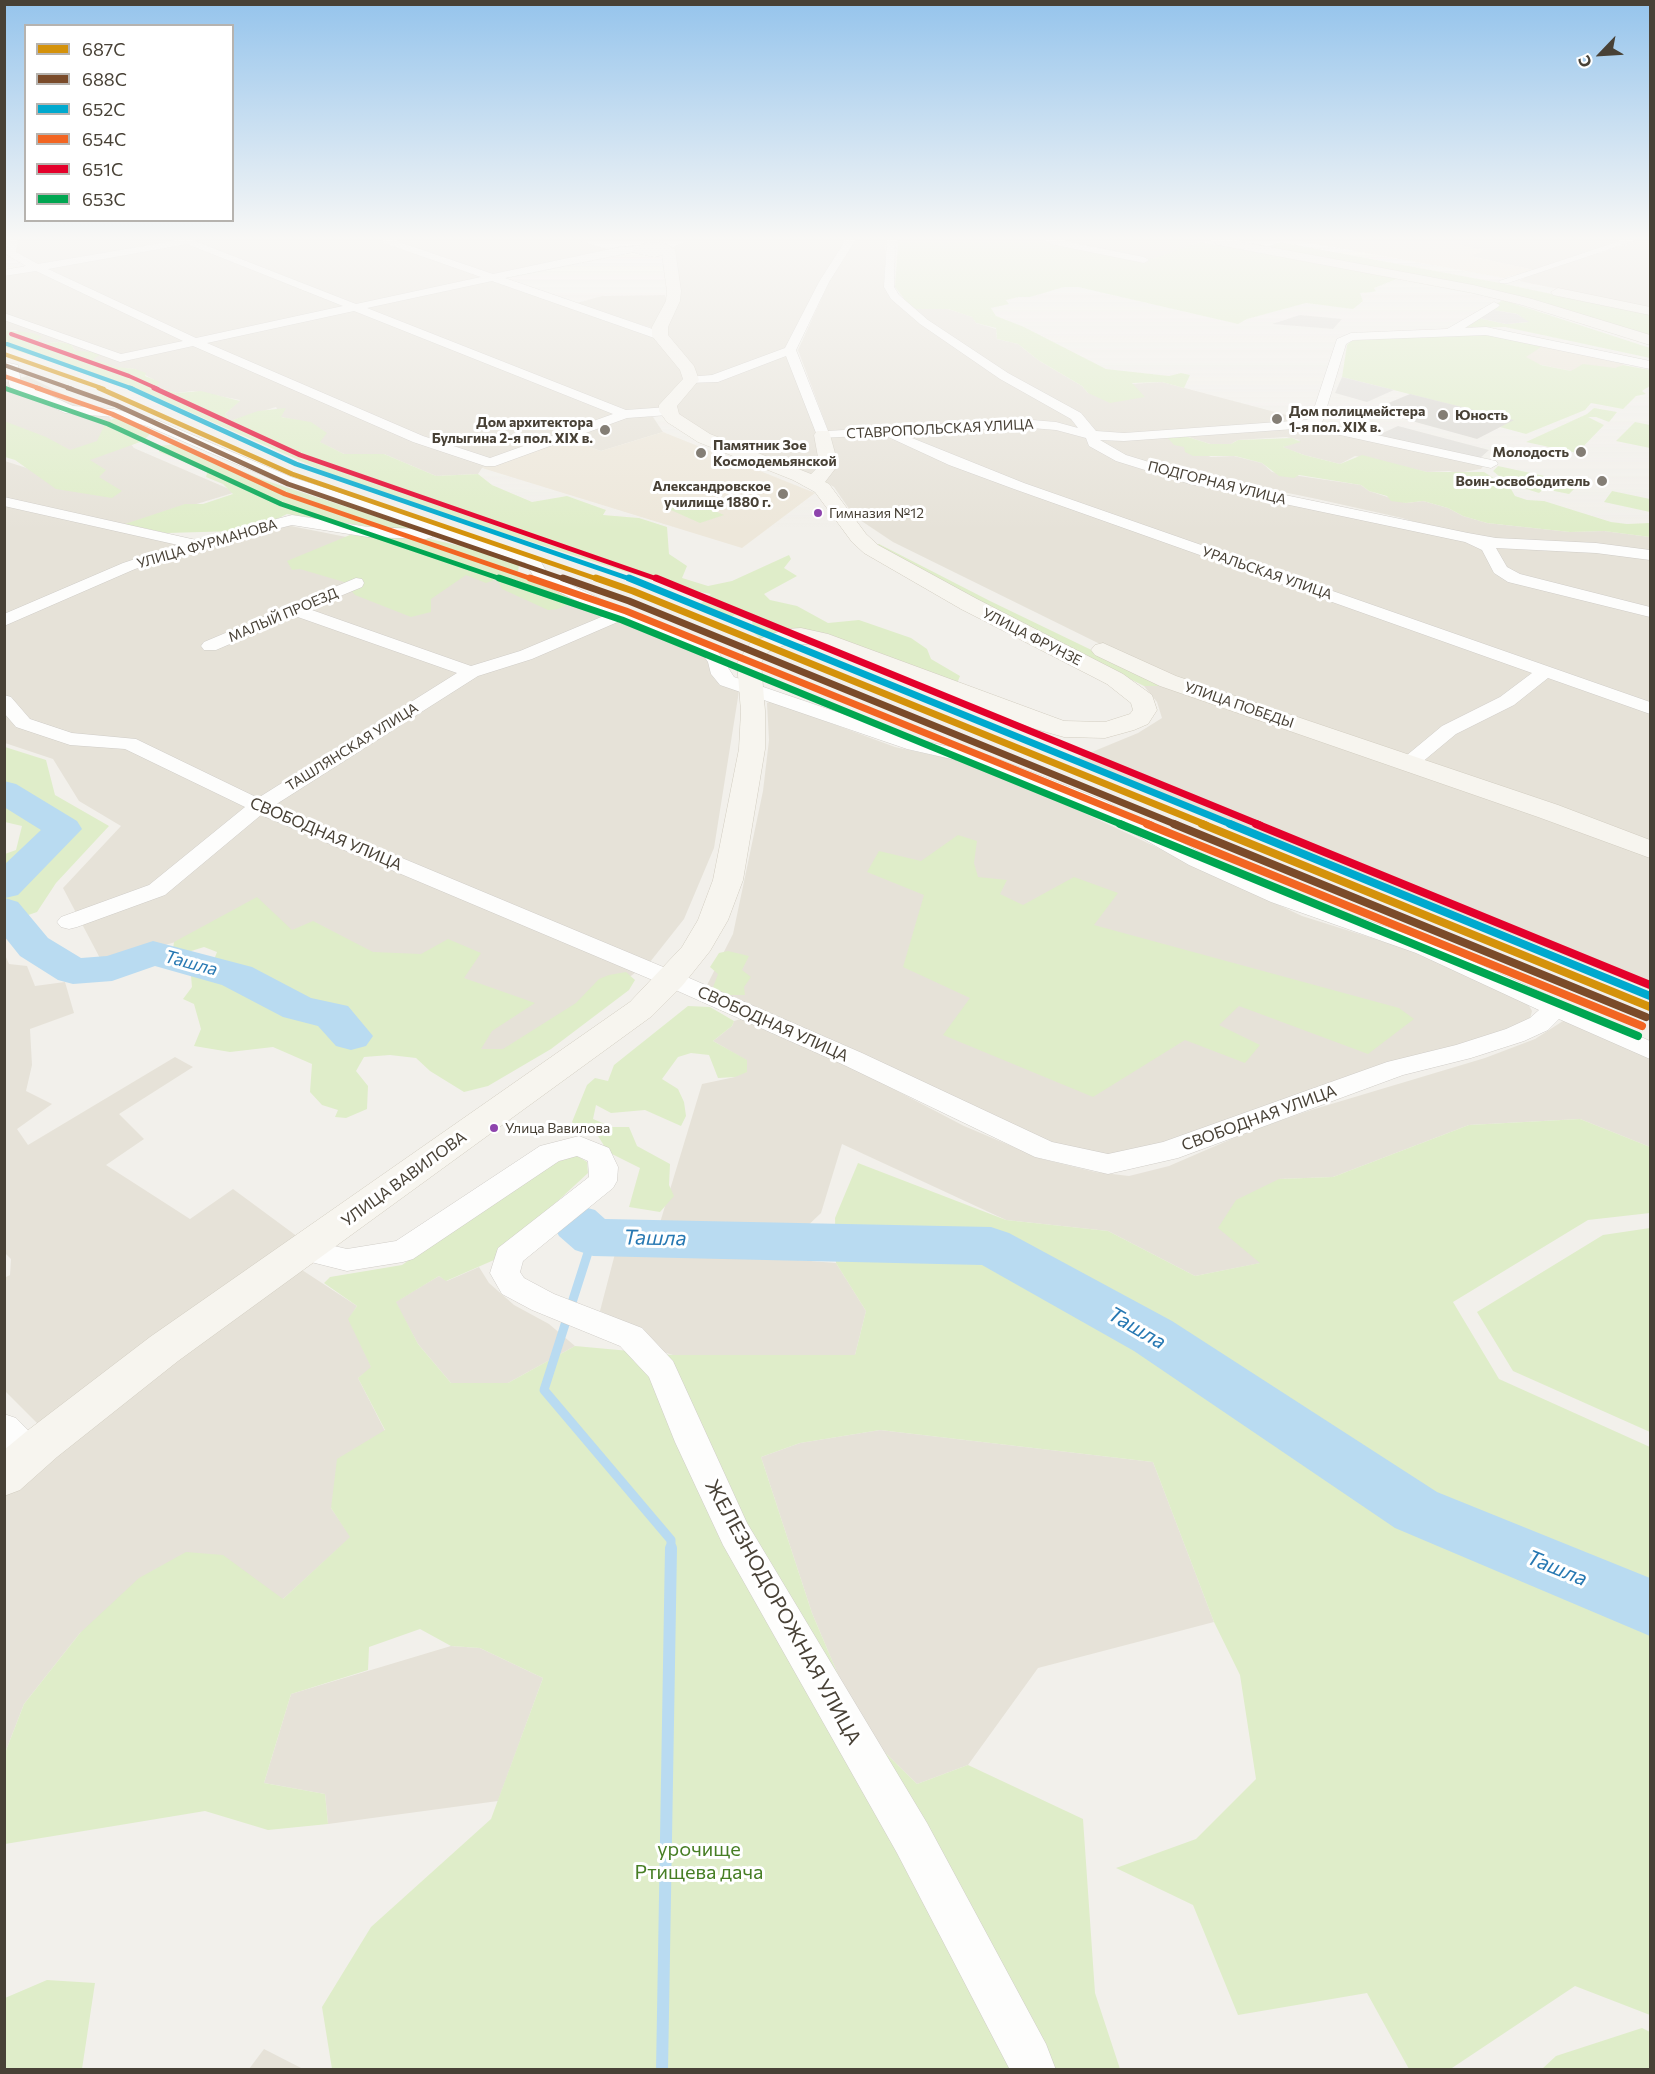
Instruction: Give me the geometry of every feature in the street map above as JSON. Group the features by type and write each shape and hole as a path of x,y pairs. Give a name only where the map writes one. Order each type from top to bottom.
{"main road":[{"path":"661,338 687,369 691,380 668,405 668,411"},
{"name":"УЛИЦА ФРУНЗЕ","path":"668,411 680,424 704,438 814,482 830,496 859,538 885,559 1115,680 1143,700 1145,710 1139,719 1115,728 1084,731 1064,729 1041,723 820,639 801,635 786,636 759,646 752,654 749,663 750,688"},
{"path":"814,482 826,469 827,457 823,435"},
{"name":"УЛИЦА ПОБЕДЫ","path":"846,517 887,544 1168,681 1548,811 1650,850"},
{"name":"УЛИЦА ВАВИЛОВА","path":"4,1477 164,1349 305,1251 641,1009 671,980 695,951 713,920 728,880 752,749 753,711 750,688"}],"street":[{"path":"65,338 120,358 215,338"},
{"path":"186,338 418,439 490,463 625,414 668,411"},
{"path":"429,338 625,414"},
{"path":"691,380 714,379 790,350 796,338"},
{"name":"ПОДГОРНАЯ УЛИЦА","path":"947,338 1004,376 1076,416 1092,435 1094,443 1121,458 1195,481 1496,543 1596,548 1650,555"},
{"path":"1308,424 1317,420 1341,342 1353,338"},
{"path":"1521,338 1650,365"},
{"path":"790,350 823,435"},
{"path":"4,366 14,368 15,384 70,410 114,413 152,423 286,480 532,560 542,577 620,615 709,651 717,662 720,674 728,681 914,745 984,760 1098,805 1197,860 1279,897 1424,948 1650,1051"},
{"name":"СТАВРОПОЛЬСКАЯ УЛИЦА","path":"823,435 1020,423 1056,426 1092,435 1124,437 1308,424 1491,464"},
{"name":"УРАЛЬСКАЯ УЛИЦА","path":"886,431 954,462 1018,486 1650,708"},
{"path":"4,501 100,521 196,545"},
{"name":"УЛИЦА ФУРМАНОВА","path":"4,621 129,566 196,545 292,520 369,532 456,535"},
{"path":"1468,538 1488,547 1500,570 1514,578 1650,612"},
{"path":"151,559 175,540"},
{"name":"МАЛЫЙ ПРОЕЗД","path":"210,646 356,583"},
{"path":"296,610 471,672"},
{"name":"ТАШЛЯНСКАЯ УЛИЦА","path":"69,922 158,890 259,806 471,672 526,655 620,615"},
{"path":"1408,764 1449,730 1507,701 1546,671"},
{"name":"СВОБОДНАЯ УЛИЦА","path":"4,701 23,723 70,739 129,743 259,806 853,1059 1045,1150 1108,1164 1168,1150 1396,1068 1462,1052 1515,1035 1539,1024 1556,1009"},
{"name":"ЖЕЛЕЗНОДОРОЖНАЯ УЛИЦА","path":"305,1251 347,1260 403,1251 550,1153 579,1146 599,1155 604,1167 603,1181 509,1256 505,1273 513,1286 543,1302 631,1337 663,1370 692,1442 735,1534 912,1839 1030,2060 1033,2070"},
{"path":"4,1428 30,1455"}],"shaded area":[{"path":"26,338 183,338 492,465 482,468 478,474 436,476 384,454 344,454 319,442 295,420 281,417 276,407 230,421 225,414 240,400 193,391 177,393 155,387 159,383 135,369 117,368 92,359 75,351 71,344 32,342"},
{"path":"219,338 425,338 621,414 491,462 420,438 200,342"},
{"path":"435,338 654,338 678,364 686,380 663,409 626,412"},
{"path":"667,338 791,338 785,349 741,369 698,379"},
{"path":"804,338 949,338 1072,417 1084,431 1058,425 829,433 798,350"},
{"path":"952,338 997,338 1018,344 1038,360 1082,386 1088,393 1144,397 1131,384 1162,382 1294,417 1284,423 1124,436 1094,434"},
{"path":"1542,346 1625,364 1612,371 1571,371 1537,364 1526,359 1526,355"},
{"path":"786,352 817,435 821,468 814,476 730,444 698,429 680,417 675,405 697,381"},
{"path":"27,376 109,417 134,448 236,492 131,524 207,546 286,525 482,564 558,588 706,654 739,691 714,848 684,919 650,962 569,1021 497,1063 231,927 102,962 63,888 121,826 79,801 53,759 5,743 5,461 76,484 5,430 5,382"},
{"path":"1342,377 1394,390 1367,402 1335,393"},
{"path":"628,417 653,417 663,432 601,451 567,439"},
{"path":"1022,425 1056,428 1087,435 1091,443 1193,482 1465,539 1483,547 1496,569 1605,604 1650,613 1650,704 1023,484 895,433"},
{"path":"1309,426 1484,465 1481,469 1457,473 1427,472 1355,456 1340,464 1282,447 1300,440 1286,437 1238,440 1231,444 1210,444 1188,437 1184,447 1211,457 1234,456 1262,463 1272,472 1361,485 1369,491 1406,503 1423,501 1487,523 1570,532 1604,531 1650,537 1650,554 1597,547 1495,541 1454,534 1402,518 1142,463 1097,443 1105,436"},
{"path":"1398,426 1489,450 1479,459 1376,436"},
{"name":"Гимназия №12","path":"663,432 815,493 742,548 482,468 567,439 601,451"},
{"path":"884,433 952,463 1538,671 1502,699 1407,760 1171,679 893,542 854,516 834,487 822,480 830,436"},
{"path":"1492,547 1594,549 1650,557 1650,610 1519,577 1505,569"},
{"path":"1550,675 1650,711 1650,846 1415,763 1453,732"},
{"path":"1144,686 1166,686 1650,855 1650,990 1075,759 1138,733 1162,718 1157,702"},
{"path":"771,701 895,747 965,762 1063,803 1302,916 1407,949 1527,1002 1532,1011 1530,1019 1511,1028 1225,1124 1110,1158 1049,1142 706,987 733,934 763,791 769,740 767,703"},
{"path":"5,955 9,964 27,966 35,986 65,982 74,1013 30,1029 32,1065 26,1091 52,1104 17,1129 28,1145 175,1057 193,1067 119,1114 144,1139 106,1165 190,1219 233,1189 298,1237 42,1428 5,1391 4,1278 10,1275 11,1259 4,1252"},
{"path":"744,1018 857,1070 964,1126 1042,1159 1095,1172 1129,1176 1169,1166 1250,1131 1308,1111 1485,1058 1535,1039 1563,1021 1571,1020 1650,1057 1650,1147 1580,1119 1469,1125 1333,1177 1279,1179 1261,1263 1195,1276 1108,1231 1006,1220 842,1144 821,1213 799,1234 659,1226 702,1084 735,1077 746,1060 713,1041 732,1026 734,1021"},
{"path":"617,1246 836,1263 866,1311 855,1355 673,1355 660,1351 631,1326 600,1311"},
{"path":"479,1267 489,1283 514,1305 549,1324 575,1346 508,1383 451,1383 418,1344 395,1302 439,1276 447,1281"},
{"path":"299,1268 357,1306 349,1319 372,1368 358,1378 385,1431 331,1508 351,1537 283,1599 80,1633 24,1704 5,1753 5,1493"},
{"path":"880,1430 1153,1462 1214,1622 1038,1668 968,1765 917,1784 861,1729 812,1613 761,1457 800,1443"},
{"path":"451,1646 480,1648 543,1678 498,1801 328,1824 325,1794 264,1783 291,1694"},
{"path":"264,2049 303,2069 249,2069"}],"green space":[{"path":"4,338 41,338 33,342 71,344 75,351 94,352 100,355 93,359 146,373 145,376 160,382 156,387 177,393 201,391 240,401 225,414 230,421 258,411 286,408 281,417 311,422 327,433 320,442 344,454 384,454 436,476 478,474 492,485 532,502 567,496 606,510 603,515 639,518 667,527 669,554 687,566 682,578 708,586 732,581 789,555 791,559 784,568 797,576 764,594 770,600 797,606 828,623 859,620 911,638 927,649 931,659 960,676 956,686 822,636 761,639 754,633 752,621 735,615 726,619 696,608 711,594 677,588 364,489 135,388 5,347"},
{"path":"1045,338 1106,369 1169,376 1181,373 1190,375 1184,388 1162,382 1132,383 1145,397 1110,403 1088,393 1082,386 1038,360 1018,344 997,339"},
{"path":"1502,338 1544,345 1526,357 1541,365 1571,371 1583,364 1615,368 1623,365 1650,370 1650,386 1642,391 1646,394 1636,396 1623,409 1591,403 1585,410 1526,434 1500,427 1512,420 1342,377 1347,345 1351,341"},
{"path":"1555,338 1619,338 1650,348 1650,358"},
{"path":"1594,408 1617,412 1609,422 1596,417 1588,417 1604,425 1577,453 1526,442 1587,414"},
{"path":"116,417 152,432 143,441 90,460 106,470 99,477 122,491 112,498 56,489 15,460 5,457 4,421 46,437 70,450 97,441 105,424"},
{"path":"1635,422 1650,425 1650,448 1616,441"},
{"path":"1167,437 1188,437 1210,444 1231,444 1238,440 1292,438 1301,442 1283,447 1340,464 1362,455 1427,472 1484,472 1511,489 1515,496 1527,500 1544,501 1611,522 1650,523 1650,537 1604,531 1570,532 1487,523 1423,501 1406,503 1391,501 1387,496 1369,491 1361,485 1299,475 1294,478 1279,476 1262,463 1235,456 1193,456 1185,452 1184,447 1174,445"},
{"path":"175,444 264,480 393,522 417,527 413,530 379,528 287,514 271,522 238,531 166,533 125,524 185,504 203,504 233,494 223,484 206,477 208,470 159,452 160,446"},
{"path":"1498,466 1579,484 1569,494 1544,489 1539,493 1507,483 1493,471"},
{"path":"1612,491 1650,499 1650,512 1604,502"},
{"path":"688,499 724,515 700,523 664,507"},
{"path":"350,535 430,539 474,549 519,565 518,572 578,599 558,609 548,610 502,589 497,579 486,583 466,575 431,599 431,612 411,617 355,595 344,582 300,569 292,570 287,561"},
{"path":"879,544 990,601 1166,686 1144,686 976,602 876,545"},
{"path":"5,747 46,760 55,795 109,826 56,883 37,912 5,923 5,854 16,850 22,826 5,822"},
{"path":"958,835 977,841 974,863 978,877 1007,880 1000,894 1023,905 1074,877 1118,893 1094,925 1399,1008 1414,1019 1368,1054 1239,1006 1219,1025 1260,1045 1245,1063 1185,1040 1093,1097 943,1035 970,998 903,967 924,895 867,872 879,851 921,861"},
{"path":"257,897 292,930 313,921 373,952 421,954 448,939 481,953 464,978 535,1003 492,1031 481,1049 503,1049 576,1003 599,979 626,972 635,980 629,990 551,1049 488,1086 464,1092 430,1071 416,1058 390,1055 364,1057 356,1071 368,1086 367,1109 346,1118 335,1117 338,1110 322,1105 310,1092 312,1064 273,1047 230,1052 194,1046 201,1029 194,1004 183,999 192,987 191,976 212,965 217,952 204,947 172,957 174,942"},
{"path":"728,951 749,956 742,970 751,977 744,987 745,995 722,995 712,990 718,974 710,967 719,953"},
{"path":"688,1006 710,1007 734,1021 732,1026 713,1041 747,1060 747,1072 735,1077 718,1078 709,1055 691,1053 678,1057 662,1079 678,1089 684,1102 686,1116 681,1126 645,1110 611,1113 596,1105 593,1119 612,1127 629,1127 637,1146 670,1164 669,1185 674,1196 660,1212 629,1207 640,1168 608,1152 593,1128 581,1132 572,1122 587,1085 595,1078 608,1081 614,1065"},
{"name":"урочище Ртищева дача","path":"1580,1119 1650,1147 1650,1213 1588,1220 1453,1302 1499,1379 1650,1447 1650,2015 1575,1986 1449,2070 1409,2069 1367,1993 1238,2015 1193,1905 1116,1868 1196,1839 1256,1779 1240,1675 1214,1622 1153,1462 880,1430 800,1443 761,1457 812,1613 861,1729 917,1784 968,1765 1083,1819 1095,1993 1120,2069 332,2069 322,2007 371,1927 491,1819 543,1678 480,1648 451,1646 420,1629 369,1647 368,1670 291,1694 264,1783 325,1794 328,1824 268,1830 205,1811 5,1844 5,1753 24,1704 80,1633 139,1578 186,1552 223,1555 283,1599 350,1537 331,1508 337,1459 385,1430 358,1378 371,1367 348,1319 357,1306 324,1283 330,1277 402,1265 536,1170 576,1155 587,1162 588,1173 494,1260 446,1281 439,1276 396,1302 418,1344 451,1383 508,1383 575,1346 673,1355 855,1355 866,1311 836,1263 835,1218 858,1163 1006,1220 1108,1231 1195,1276 1260,1263 1218,1228 1236,1200 1279,1179 1333,1177 1469,1125"},
{"path":"1650,1228 1650,1432 1513,1371 1477,1312 1603,1235"},
{"path":"47,1980 95,1983 82,2069 5,2069 5,1998"},
{"path":"1642,2028 1650,2032 1650,2069 1542,2069 1556,2056"}],"building":[{"name":"Юность","path":"1410,394 1514,420 1477,439 1372,410"}],"waterway":[{"name":"Ташла","path":"4,791 64,829 4,887"},
{"name":"Ташла","path":"4,910 34,947 73,971 112,968 153,953 237,976 298,1008 333,1016 351,1036"},
{"name":"Ташла","path":"577,1223 593,1237 991,1246 1153,1336 1416,1510 1650,1607"},
{"path":"593,1237 544,1390 671,1540 671,1548"},
{"path":"662,2070 671,1548"}],"transit line":[{"name":"651С","path":"22,338 129,376 300,455 641,572 1650,985"},
{"name":"652С","path":"7,344 124,385 296,464 637,581 1650,996"},
{"name":"687С","path":"4,354 120,395 292,474 633,591 1650,1007"},
{"name":"688С","path":"4,365 116,405 288,484 629,601 1646,1017"},
{"name":"654С","path":"4,376 112,414 285,494 626,611 1642,1026"},
{"name":"653С","path":"4,388 108,424 281,504 622,620 1638,1036"}],"place":[{"name":"Юность","path":"1443,415"},
{"name":"Дом полицмейстера 1-я пол. XIX в.","path":"1277,419"},
{"name":"Дом архитектора Булыгина 2-я пол. XIX в.","path":"605,430"},
{"name":"Молодость","path":"1581,452"},
{"name":"Памятник Зое Космодемьянской","path":"701,453"},
{"name":"Воин-освободитель","path":"1602,481"},
{"name":"Александровское училище 1880 г.","path":"783,494"},
{"name":"Гимназия №12","path":"818,513"},
{"name":"Улица Вавилова","path":"494,1128"}]}
